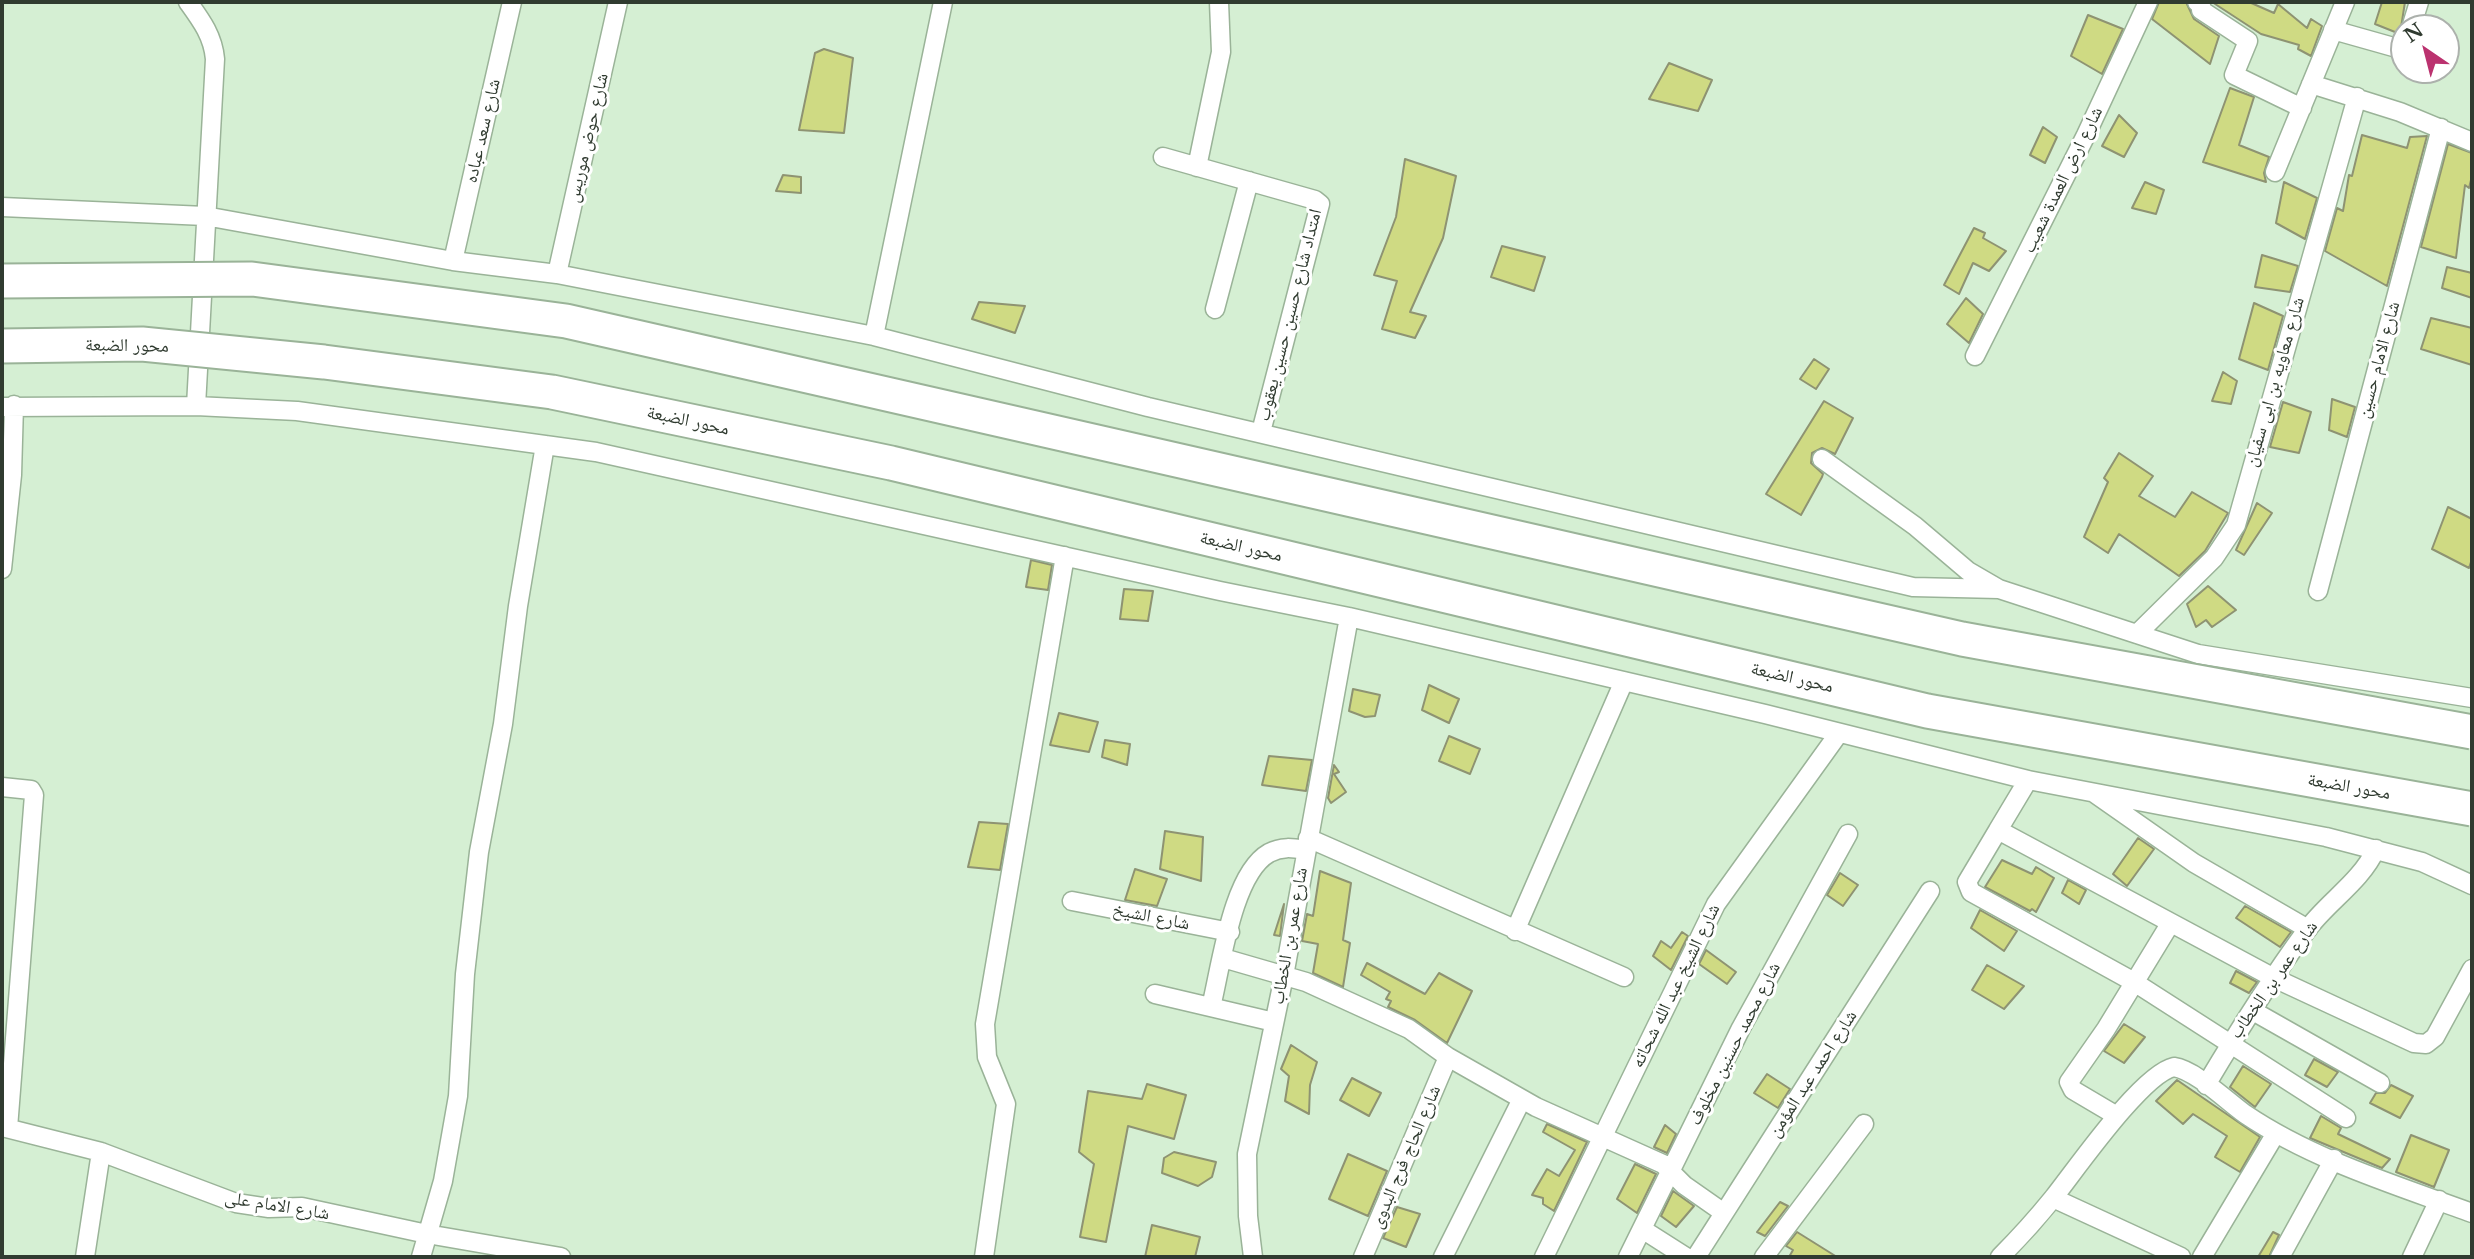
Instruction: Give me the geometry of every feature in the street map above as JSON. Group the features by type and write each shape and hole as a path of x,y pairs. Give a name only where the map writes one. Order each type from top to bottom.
{"highway":[{"path":"2,281 252,278 566,321 1962,639 2472,732"},
{"name":"محور الضبعة","path":"2,346 142,344 324,362 552,392 891,463 1927,711 2472,809"}],"street":[{"path":"188,2 208,30 214,44 215,59 195,406"},
{"name":"شارع سعد عباده","path":"453,261 512,2"},
{"name":"شارع حوض موريس","path":"557,274 618,2"},
{"path":"874,336 943,2"},
{"path":"1196,167 1221,52 1219,2"},
{"name":"شارع ارض العمدة شعيب","path":"1975,356 2086,135 2148,2"},
{"path":"2197,2 2201,5 2201,10 2248,41 2234,75 2302,108"},
{"path":"2276,172 2333,30 2340,4"},
{"path":"2333,30 2390,46"},
{"path":"2311,84 2357,97 2472,142"},
{"name":"شارع معاويه بن ابى سفيان","path":"2137,634 2214,558 2235,525 2357,97"},
{"name":"شارع الامام حسين","path":"2318,591 2441,128"},
{"path":"1163,157 1249,181 1215,309"},
{"name":"امتداد شارع حسين حسين يعقوب","path":"1249,181 1315,200 1320,208 1261,432"},
{"path":"2,207 205,216 453,261 557,274 874,336 1148,407 1913,587 1998,589"},
{"path":"2,569 12,475 8,406 195,406 297,411 610,455 1349,617 2028,780 2376,849 2422,862 2472,885"},
{"path":"421,1257 443,1181 458,1097 465,974 479,852 503,724 518,606 545,444"},
{"path":"1822,459 1914,526 1968,571 1998,589 2198,654 2472,698"},
{"path":"984,1257 1006,1104 987,1057 985,1024 1065,556"},
{"name":"شارع عمر بن الخطاب","path":"1252,1257 1247,1154 1284,976 1349,617"},
{"path":"1515,931 1623,681"},
{"name":"شارع الشيخ عبد الله شحاته","path":"1544,1257 1716,904 1839,733"},
{"path":"2028,780 1967,882 1968,890 2134,982 2346,1118"},
{"path":"2,787 31,790 34,795 5,1128"},
{"path":"2091,791 2194,863 2308,929"},
{"path":"1998,830 2274,978 2414,1043 2426,1044 2435,1037 2472,969"},
{"name":"شارع محمد حسنين مخلوف","path":"1628,1257 1741,1028 1848,834"},
{"path":"1211,1007 1243,885 1259,861 1284,847 1307,844 1624,977"},
{"name":"شارع عمر بن الخطاب","path":"2206,1085 2308,929 2334,899 2358,879 2376,849"},
{"name":"شارع احمد عبد المؤمن","path":"1696,1257 1930,891"},
{"name":"شارع الشيخ","path":"1072,901 1230,932"},
{"path":"2117,1116 2069,1085 2170,924"},
{"path":"1223,958 1329,992 1409,1029 1448,1057 1522,1099 1655,1160 1724,1213"},
{"path":"1155,994 1274,1022"},
{"path":"2253,1011 2380,1083"},
{"name":"شارع الحاج فرج البدوى","path":"1363,1257 1448,1057"},
{"path":"2000,1257 2053,1198 2117,1116 2166,1068 2182,1068 2276,1133 2385,1182 2472,1213"},
{"path":"1443,1257 1522,1099"},
{"path":"1764,1257 1864,1124"},
{"name":"شارع الامام على","path":"5,1128 101,1152 236,1203 269,1208 302,1207 427,1234 561,1257"},
{"path":"2202,1257 2276,1133"},
{"path":"85,1257 101,1152"},
{"path":"2280,1257 2334,1159"},
{"path":"2053,1198 2181,1257"},
{"path":"2412,1257 2439,1200"},
{"path":"1642,1229 1686,1257"}],"building":[{"path":"2159,2 2186,2 2194,19 2219,36 2210,64 2152,19"},
{"path":"2212,2 2249,2 2274,13 2278,4 2307,28 2311,19 2322,26 2311,56 2298,49 2299,45 2261,34"},
{"path":"2382,2 2405,2 2403,14 2390,14 2390,30 2375,24"},
{"path":"2088,15 2123,29 2102,74 2071,56"},
{"path":"824,49 853,58 844,133 799,130 815,53"},
{"path":"1669,63 1712,80 1698,111 1649,99"},
{"path":"2230,88 2254,97 2239,145 2269,157 2264,173 2266,182 2203,162"},
{"path":"2119,115 2137,133 2124,157 2102,146"},
{"path":"2043,127 2057,137 2045,163 2030,155"},
{"path":"2362,135 2407,148 2410,137 2427,136 2387,286 2325,251 2337,208 2343,211 2349,175 2352,176"},
{"path":"2448,144 2472,153 2472,176 2469,188 2465,185 2456,258 2421,247"},
{"path":"1405,159 1456,176 1443,238 1410,312 1426,316 1415,338 1382,329 1397,281 1374,275 1396,217"},
{"path":"783,175 801,177 801,193 776,191"},
{"path":"2145,182 2164,190 2156,214 2132,208"},
{"path":"2284,182 2317,198 2305,239 2276,223"},
{"path":"1974,228 1985,233 1983,238 2006,251 1989,271 1973,263 1959,294 1944,285"},
{"path":"1502,246 1545,257 1534,291 1491,277"},
{"path":"2262,255 2298,266 2290,292 2255,287"},
{"path":"2447,267 2472,273 2472,298 2442,288"},
{"path":"1966,298 1983,314 1969,343 1947,324"},
{"path":"979,302 1025,306 1015,333 972,319"},
{"path":"2254,303 2283,316 2268,370 2239,359"},
{"path":"2431,318 2472,328 2472,365 2421,349"},
{"path":"1814,359 1829,369 1816,389 1800,379"},
{"path":"2223,372 2237,381 2231,404 2212,401"},
{"path":"2332,399 2355,407 2347,437 2329,430"},
{"path":"1824,401 1853,418 1835,454 1822,448 1812,453 1811,463 1823,474 1801,515 1766,494"},
{"path":"2283,402 2311,412 2299,453 2270,447"},
{"path":"2119,453 2153,476 2139,496 2175,517 2192,492 2228,513 2205,551 2179,576 2119,534 2108,553 2084,537 2108,482 2104,478"},
{"path":"2257,503 2272,513 2244,555 2236,550"},
{"path":"2448,507 2472,519 2472,559 2469,568 2432,549"},
{"path":"1031,560 1052,565 1048,590 1026,587"},
{"path":"2208,586 2236,610 2212,627 2206,620 2196,627 2187,604"},
{"path":"1124,589 1153,591 1148,621 1120,619"},
{"path":"1429,685 1459,699 1449,723 1422,710"},
{"path":"1353,689 1380,695 1375,716 1365,717 1349,711"},
{"path":"1059,713 1098,722 1089,752 1050,745"},
{"path":"1449,736 1480,749 1470,774 1439,761"},
{"path":"1105,740 1130,744 1127,765 1102,757"},
{"path":"1269,756 1312,760 1306,791 1262,785"},
{"path":"1334,765 1339,772 1334,774 1346,792 1331,803 1328,798"},
{"path":"979,822 1008,824 1000,870 968,867"},
{"path":"1165,831 1203,837 1201,881 1160,869"},
{"path":"2138,838 2154,849 2127,886 2113,874"},
{"path":"2002,860 2032,874 2036,867 2054,878 2036,912 1985,887"},
{"path":"1135,869 1167,879 1157,906 1125,900"},
{"path":"1320,871 1351,883 1343,940 1350,943 1343,987 1313,973 1318,944 1302,941 1307,914 1313,916"},
{"path":"1840,873 1858,885 1843,906 1827,895"},
{"path":"2068,880 2086,890 2079,904 2062,893"},
{"path":"1284,904 1280,936 1274,935"},
{"path":"2245,906 2291,932 2280,947 2236,918"},
{"path":"1980,910 2017,931 2004,951 1971,928"},
{"path":"1682,932 1688,936 1671,970 1653,956 1661,941 1671,948"},
{"path":"1706,950 1736,972 1727,984 1699,964"},
{"path":"1367,963 1425,994 1439,973 1472,991 1447,1043 1415,1020 1388,1007 1391,1001 1386,999 1390,992 1361,975"},
{"path":"1987,965 2024,986 2004,1009 1972,990"},
{"path":"2236,971 2257,982 2249,993 2230,983"},
{"path":"2124,1024 2145,1037 2124,1063 2104,1051"},
{"path":"1291,1045 1317,1062 1310,1085 1309,1114 1285,1101 1289,1076 1281,1069"},
{"path":"2314,1059 2338,1072 2327,1087 2305,1075"},
{"path":"2243,1066 2271,1084 2255,1107 2230,1087"},
{"path":"1767,1074 1790,1089 1778,1108 1754,1093"},
{"path":"1352,1078 1381,1093 1369,1116 1340,1100"},
{"path":"2177,1080 2260,1137 2240,1172 2215,1157 2227,1136 2193,1114 2183,1124 2156,1101"},
{"path":"1147,1084 1186,1095 1174,1139 1128,1126 1106,1242 1080,1237 1094,1164 1079,1152 1088,1091 1142,1099"},
{"path":"2391,1085 2413,1096 2400,1118 2370,1103 2376,1093 2385,1093"},
{"path":"2321,1116 2341,1128 2338,1134 2390,1159 2382,1168 2310,1138"},
{"path":"1547,1124 1587,1142 1554,1211 1543,1204 1543,1198 1532,1195 1547,1169 1559,1176 1575,1150 1543,1132"},
{"path":"1665,1125 1676,1134 1667,1153 1654,1147"},
{"path":"2411,1135 2449,1150 2434,1187 2396,1172"},
{"path":"1174,1152 1216,1162 1212,1177 1198,1186 1162,1173 1164,1158"},
{"path":"1348,1154 1387,1171 1368,1216 1329,1199"},
{"path":"1635,1164 1656,1174 1637,1213 1617,1199"},
{"path":"1673,1191 1694,1206 1676,1227 1661,1216"},
{"path":"1780,1202 1788,1206 1765,1236 1757,1232"},
{"path":"1397,1207 1420,1214 1406,1247 1383,1238"},
{"path":"1152,1225 1200,1237 1195,1257 1145,1257"},
{"path":"1797,1232 1837,1257 1789,1257 1793,1250 1786,1246"},
{"path":"2273,1232 2279,1235 2269,1257 2258,1257"}]}
